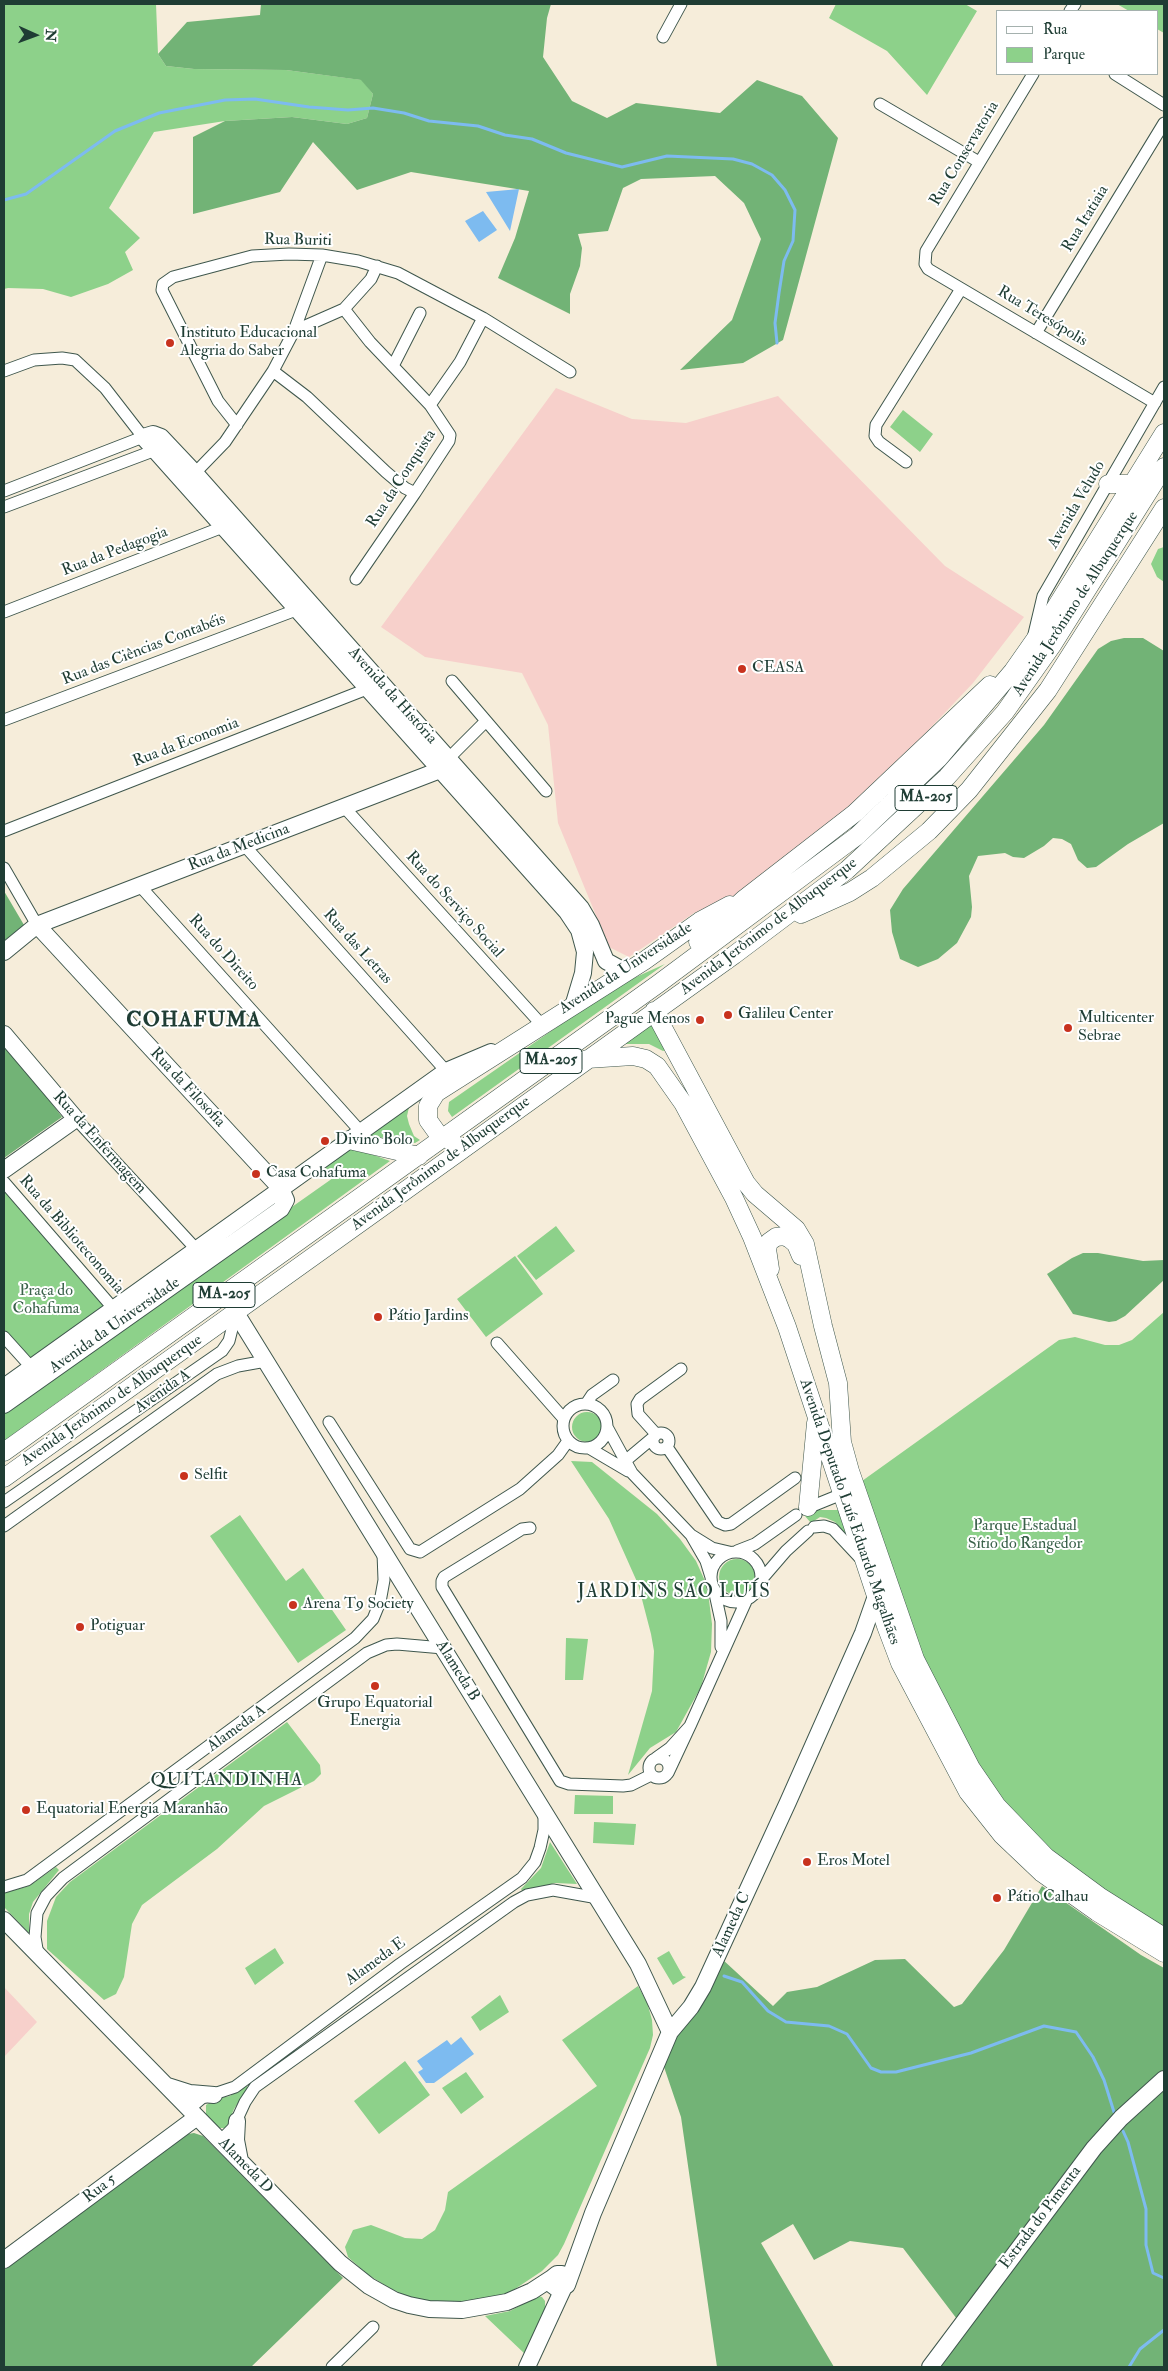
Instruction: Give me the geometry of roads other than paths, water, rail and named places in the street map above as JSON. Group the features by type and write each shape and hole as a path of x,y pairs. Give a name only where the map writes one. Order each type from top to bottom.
{"main road":[{"name":"Avenida Jerônimo de Albuquerque","path":"4,1452 658,984 856,836 940,758 991,699 1032,644 1164,433"},
{"name":"Avenida Jerônimo de Albuquerque","path":"4,1478 772,927 869,851 948,777 1005,712 1048,651 1164,467"},
{"path":"1108,484 1133,484"},
{"name":"MA-205","path":"772,927 850,892 867,882 929,831 969,790 1048,690 1164,508"},
{"name":"Avenida Jerônimo de Albuquerque","path":"744,899 855,813 1032,644"},
{"path":"658,984 744,899"},
{"name":"Avenida da Universidade","path":"464,1148 444,1138 433,1129 428,1120 428,1106 432,1097 541,1024 626,972 708,915 744,899"},
{"name":"Avenida Deputado Luís Eduardo Magalhães","path":"654,1011 746,1183 755,1194 792,1225 802,1238 838,1383 844,1451 914,1658 971,1768 997,1806 1046,1857 1099,1896 1164,1938"},
{"name":"Avenida Deputado Luís Eduardo Magalhães","path":"586,1059 641,1057 656,1066 669,1080 734,1198 772,1286 787,1327 886,1626 912,1688 968,1792 987,1817 1036,1868 1060,1887 1164,1953"},
{"path":"355,1136 419,1156"},
{"path":"787,1327 767,1253 769,1242 779,1236 790,1239 798,1249 819,1326 838,1383"},
{"path":"802,1511 816,1415"}],"street":[{"path":"663,37 681,4"},
{"name":"Rua Conservatoria","path":"926,251 1032,75"},
{"path":"1116,75 1164,105"},
{"path":"880,104 979,162"},
{"name":"Rua Itatiaia","path":"1036,333 1164,122"},
{"name":"Rua Teresópolis","path":"926,251 925,264 928,269 1155,403"},
{"name":"Rua Buriti","path":"237,425 218,401 163,295 163,284 173,277 238,258 289,254 322,255 377,266 415,281 483,318 570,372"},
{"path":"195,473 226,442 273,372 294,331 322,255"},
{"path":"294,331 344,309 366,287 377,266"},
{"path":"906,462 879,442 875,436 876,425 961,289"},
{"name":"Rua da Conquista","path":"344,309 370,342 430,405 450,435 449,441 356,579"},
{"path":"393,366 420,314"},
{"path":"430,405 460,362 483,318"},
{"path":"4,371 34,360 62,358 75,360 105,388 142,437 4,491"},
{"path":"273,372 307,397 386,472 405,488 415,493"},
{"name":"Avenida Veludo","path":"1032,644 1043,596 1164,387"},
{"name":"Avenida da História","path":"373,685 296,610 230,524 195,473 161,437 153,434 142,437 153,451 230,524 444,764 581,908 591,925 602,953 612,966 626,972"},
{"path":"4,507 153,451"},
{"name":"Rua da Pedagogia","path":"4,612 230,524"},
{"name":"Rua das Ciências Contabéis","path":"4,720 296,610"},
{"path":"452,681 546,791"},
{"name":"Rua da Economia","path":"4,831 373,685"},
{"path":"444,764 486,721"},
{"name":"Avenida da História","path":"444,764 566,912 582,938 585,958 574,1003"},
{"name":"Rua da Medicina","path":"37,926 344,807 444,764"},
{"name":"Rua do Serviço Social","path":"344,807 541,1024"},
{"name":"Rua das Letras","path":"244,846 446,1071"},
{"name":"Rua da Filosofia","path":"4,868 37,926 280,1189"},
{"name":"Rua do Direito","path":"140,886 355,1136"},
{"path":"4,952 37,926"},
{"path":"585,958 592,954 602,953"},
{"name":"Rua da Enfermagem","path":"4,1034 76,1119 196,1250"},
{"name":"Avenida da Universidade","path":"86,1337 113,1308 446,1071 511,1044"},
{"path":"4,1170 76,1119"},
{"name":"Rua da Biblioteconomia","path":"4,1182 113,1308"},
{"name":"Avenida da Universidade","path":"4,1405 86,1337 280,1209 286,1200 280,1189"},
{"name":"Alameda B","path":"236,1313 598,1898 642,1972 670,2032"},
{"name":"Avenida A","path":"4,1502 222,1351 229,1341 236,1313"},
{"path":"4,1337 31,1368"},
{"path":"497,1343 564,1419"},
{"name":"Avenida da Universidade","path":"4,1387 31,1368 67,1351"},
{"name":"Avenida A","path":"4,1526 86,1465 217,1374 238,1366 266,1361"},
{"path":"656,1435 638,1414 637,1404 640,1399 681,1369"},
{"path":"607,1427 602,1441 589,1448 582,1448 568,1441 563,1431 564,1419 571,1410 592,1406 602,1413 624,1462 632,1473 691,1535 706,1561 720,1611 722,1636 719,1659"},
{"path":"329,1422 410,1549 420,1552 520,1489 558,1455 568,1441"},
{"path":"656,1435 653,1441 655,1446 660,1449 667,1447 718,1522 725,1526 731,1524 795,1478"},
{"path":"624,1462 656,1435"},
{"path":"589,1448 632,1473"},
{"path":"75,1451 86,1465"},
{"path":"747,1599 731,1601 717,1593 712,1582 716,1562 733,1552 755,1544 802,1511 842,1494"},
{"path":"651,1775 660,1779 668,1773 747,1599 758,1588 761,1580 786,1551 811,1529 824,1526 833,1529 866,1564"},
{"path":"530,1528 522,1529 444,1577 442,1587 560,1781 569,1784 624,1786 631,1785 651,1775"},
{"path":"691,1535 712,1548 752,1557 758,1564 761,1580"},
{"name":"Alameda A","path":"4,1887 27,1880 355,1638 373,1619 380,1602 384,1580 383,1551"},
{"name":"Alameda C","path":"527,2367 546,2326 557,2283 593,2213 670,2032 691,2007 703,1987 784,1811 863,1632 876,1596"},
{"path":"863,1632 873,1623 880,1623 886,1626"},
{"name":"Alameda A","path":"38,1956 34,1936 37,1912 46,1896 63,1878 367,1653 386,1645 396,1644 443,1648"},
{"path":"651,1775 649,1765 670,1748 690,1726"},
{"path":"656,1758 662,1758 668,1763 668,1773"},
{"name":"Alameda E","path":"193,2113 199,2100 235,2087 346,2003 522,1878 535,1862 540,1848 544,1830 544,1811"},
{"name":"Alameda E","path":"220,2141 231,2132 245,2102 256,2087 514,1902 527,1895 553,1890 598,1898"},
{"name":"Alameda D","path":"4,1920 340,2263 369,2286 394,2300 429,2309 462,2310 493,2306 557,2283"},
{"path":"400,1964 408,1968 410,1976"},
{"path":"346,2003 347,2012 355,2015"},
{"name":"Estrada do Pimenta","path":"930,2367 1094,2148 1164,2079"},
{"path":"166,2086 190,2093 214,2095"},
{"name":"Rua 5","path":"4,2260 193,2113"},
{"path":"237,2121 236,2140 240,2161"},
{"path":"332,2367 373,2327"}],"water":[{"path":"519,189 510,231 486,192"},
{"path":"483,211 497,230 479,242 465,221"},
{"path":"461,2037 474,2054 434,2083 426,2083 418,2072 423,2069 417,2061 447,2040 451,2045"}],"waterway":[{"path":"4,200 26,194 115,131 159,113 225,100 255,99 309,107 348,110 373,108 404,113 429,121 478,126 505,135 532,139 566,153 622,167 667,156 733,159 752,164 772,175 785,190 795,210 793,241 784,261 779,293 775,323 777,343"},
{"path":"724,1976 742,1982 768,2011 786,2022 829,2026 847,2034 871,2068 881,2072 896,2072 971,2053 1044,2026 1076,2032 1093,2057 1104,2080 1114,2112"},
{"path":"1123,2131 1128,2142 1146,2209 1146,2245 1153,2273 1164,2278"},
{"path":"1129,2367 1140,2349 1164,2330"}],"place":[{"name":"Instituto Educacional Alegria do Saber","path":"170,343"},
{"name":"CEASA","path":"742,669"},
{"name":"Galileu Center","path":"728,1015"},
{"name":"Pague Menos","path":"700,1020"},
{"name":"Multicenter Sebrae","path":"1068,1028"},
{"name":"Divino Bolo","path":"325,1141"},
{"name":"Casa Cohafuma","path":"256,1174"},
{"name":"Pátio Jardins","path":"378,1317"},
{"name":"Selfit","path":"184,1476"},
{"name":"Arena T9 Society","path":"293,1605"},
{"name":"Potiguar","path":"80,1627"},
{"name":"Grupo Equatorial Energia","path":"375,1686"},
{"name":"Equatorial Energia Maranhão","path":"26,1810"},
{"name":"Eros Motel","path":"807,1862"},
{"name":"Pátio Calhau","path":"997,1898"}],"district":[{"name":"COHAFUMA","path":"194,1021"},
{"name":"JARDINS SÃO LUÍS","path":"674,1593"},
{"name":"QUITANDINHA","path":"227,1781"}],"park label":[{"name":"Praça do Cohafuma","path":"46,1301"},
{"name":"Parque Estadual Sítio do Rangedor","path":"1025,1536"}]}
